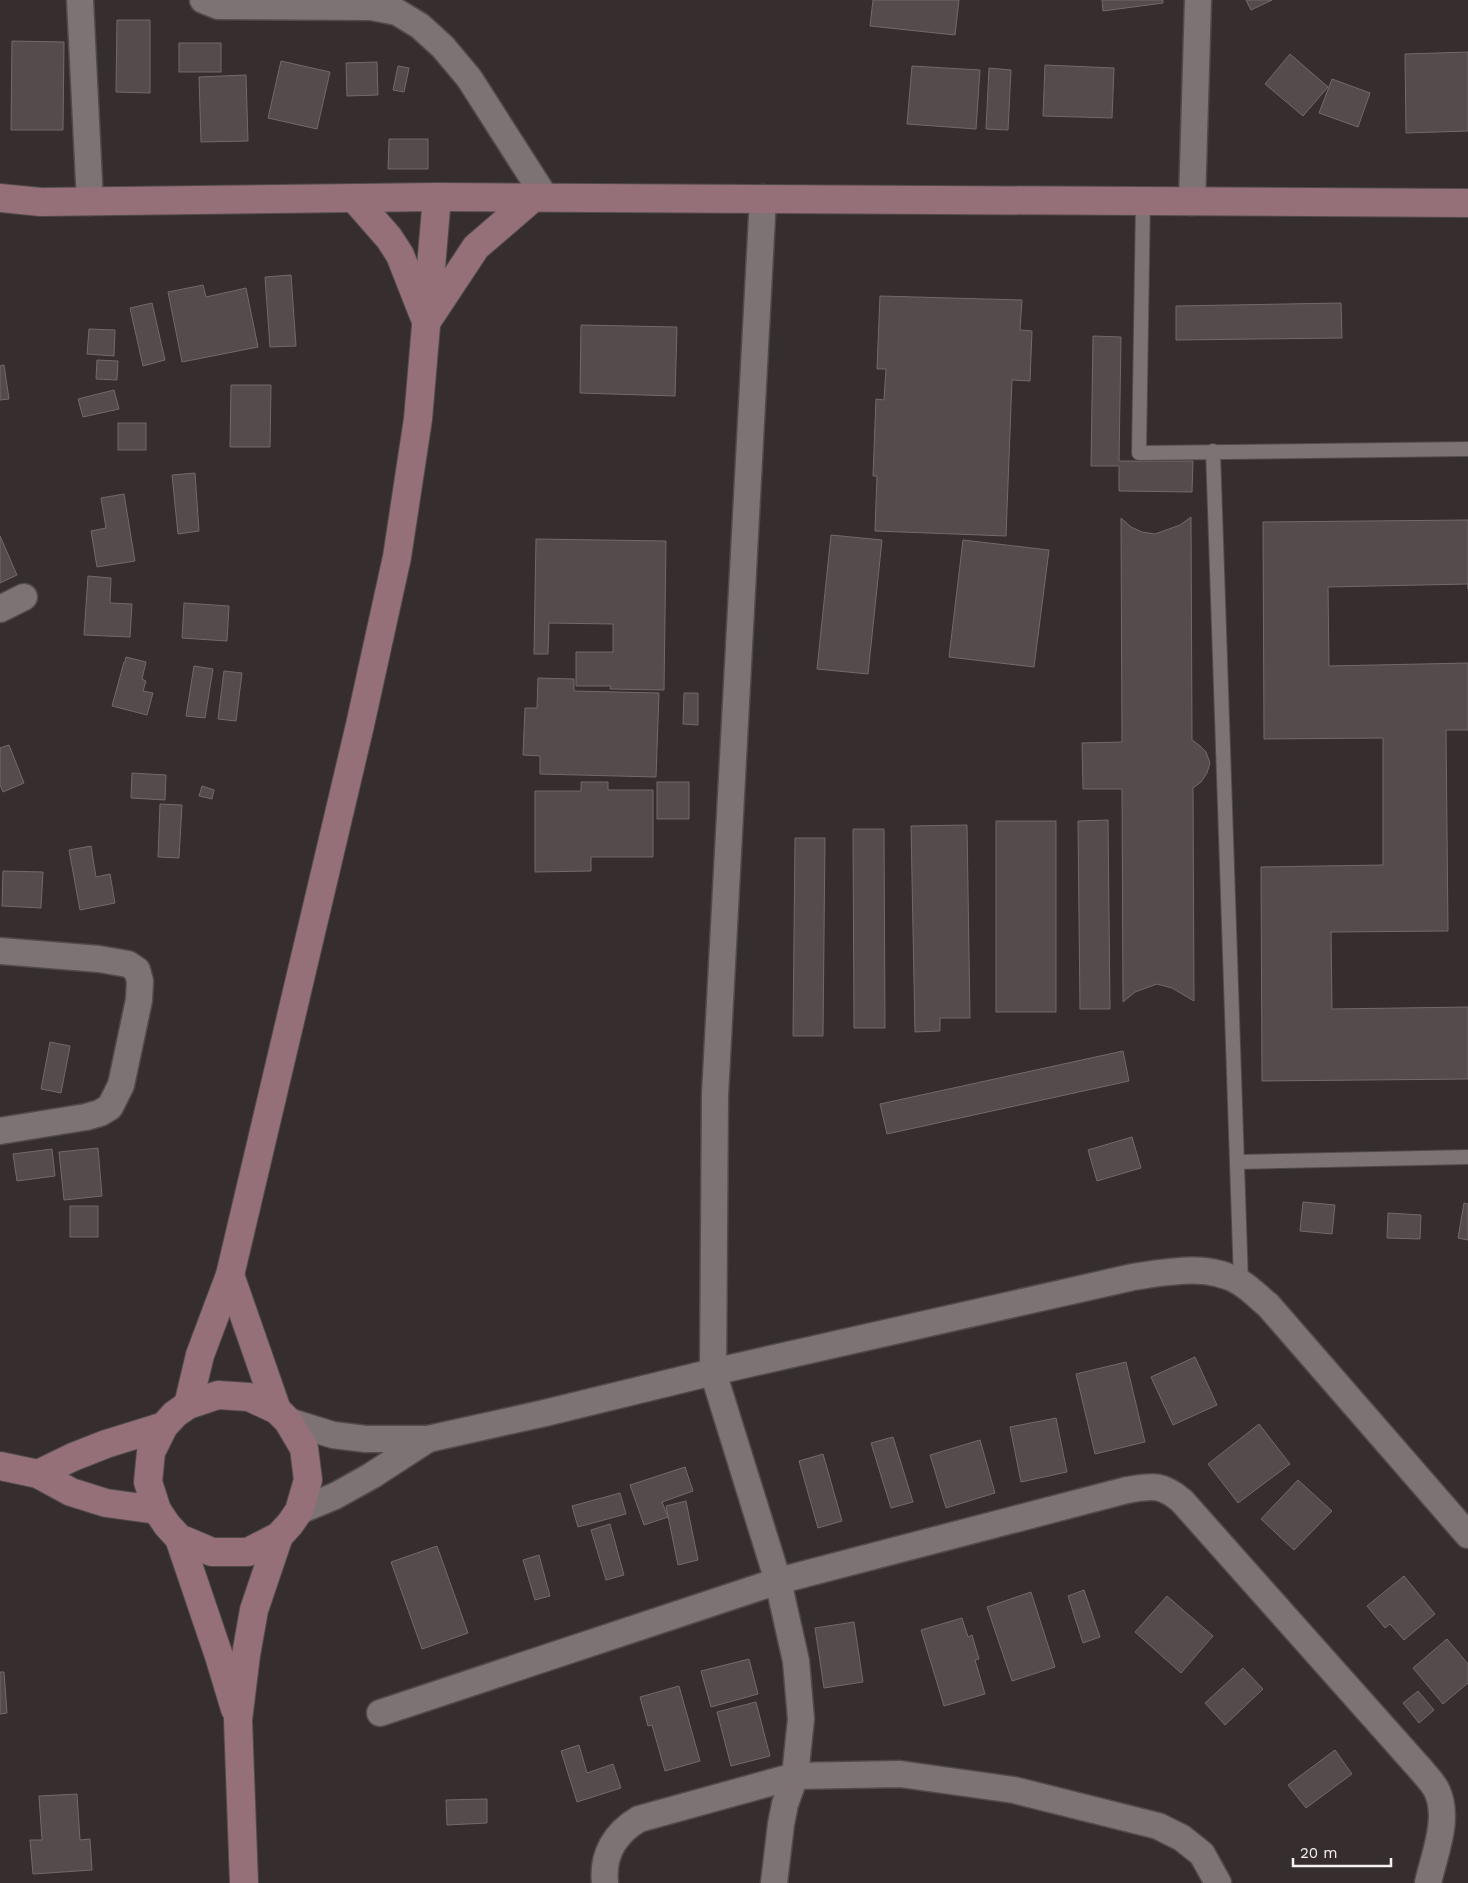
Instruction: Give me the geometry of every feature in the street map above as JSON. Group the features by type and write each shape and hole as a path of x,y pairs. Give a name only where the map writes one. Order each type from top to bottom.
{"street":[{"path":"80,0 90,202"},
{"path":"203,0 218,6 370,7 397,12 420,26 443,48 469,78 544,198"},
{"path":"1192,202 1198,0"},
{"path":"0,198 41,202 437,197 1468,203"},
{"path":"188,1405 200,1355 230,1275 360,725 397,557 418,419 437,197"},
{"path":"354,198 389,238 400,255 427,322"},
{"path":"427,322 476,247 488,235 544,198"},
{"path":"763,198 715,1095 713,1372 778,1580 796,1661 801,1719 795,1776 785,1804 781,1824 774,1883"},
{"path":"0,609 24,596"},
{"path":"0,952 99,959 128,964 137,970 140,981 121,1085 110,1107 100,1113 86,1117 0,1131"},
{"path":"238,1720 220,1656 179,1538 156,1510 148,1482 151,1452 164,1426 175,1414 188,1405 218,1394 249,1396 283,1416 333,1435 366,1439 428,1439 1133,1277 1176,1272 1214,1272 1240,1282 1268,1305 1468,1535"},
{"path":"230,1275 283,1416 304,1448 308,1480 299,1511 280,1536 254,1610 246,1655 238,1720 244,1883"},
{"path":"38,1474 98,1447 164,1426"},
{"path":"299,1511 335,1496 371,1476 428,1439"},
{"path":"0,1466 38,1474 71,1492 106,1503 156,1510"},
{"path":"380,1713 778,1580 1127,1490 1158,1487 1170,1490 1182,1501 1437,1790 1441,1803 1442,1819 1428,1883"},
{"path":"179,1538 212,1552 248,1552 280,1536"},
{"path":"604,1883 608,1855 616,1838 625,1827 639,1819 795,1776 900,1774 1014,1790 1158,1826 1182,1838 1202,1854 1218,1883"}],"lane":[{"path":"1143,202 1139,453 1468,449"},
{"path":"1213,451 1240,1282"},
{"path":"1237,1162 1468,1157"}],"building":[{"path":"873,0 959,0 955,35 870,26"},
{"path":"1102,0 1163,0 1163,3 1103,11"},
{"path":"1246,0 1272,0 1251,10"},
{"path":"117,20 150,20 150,93 116,92"},
{"path":"12,41 64,42 63,130 11,130"},
{"path":"179,43 221,43 221,72 179,72"},
{"path":"1468,52 1468,131 1406,133 1405,54"},
{"path":"1290,54 1328,87 1303,116 1265,84"},
{"path":"281,61 330,72 317,129 268,118"},
{"path":"377,62 378,95 347,96 346,63"},
{"path":"1045,65 1114,68 1112,118 1043,116"},
{"path":"398,66 409,68 404,92 393,90"},
{"path":"912,66 980,70 976,129 907,124"},
{"path":"989,68 1011,70 1008,130 986,129"},
{"path":"246,75 248,141 201,142 199,77"},
{"path":"1332,79 1370,93 1358,127 1319,113"},
{"path":"389,139 428,139 428,169 388,169"},
{"path":"291,275 296,346 270,347 265,277"},
{"path":"203,285 206,297 246,288 258,347 182,362 168,292"},
{"path":"880,296 1022,300 1020,330 1032,331 1030,381 1012,380 1006,536 875,531 877,476 873,476 876,399 884,400 886,369 877,369"},
{"path":"152,303 165,360 143,366 130,308"},
{"path":"1341,303 1342,338 1176,340 1176,306"},
{"path":"581,325 677,327 675,396 580,393"},
{"path":"89,329 115,330 114,356 87,354"},
{"path":"1093,336 1121,337 1119,461 1193,461 1192,492 1119,491 1119,466 1091,466"},
{"path":"97,360 118,361 117,380 96,379"},
{"path":"4,365 9,399 0,400 0,366"},
{"path":"231,385 271,385 270,447 230,447"},
{"path":"114,390 119,409 83,417 78,399"},
{"path":"118,423 146,423 146,450 118,450"},
{"path":"195,473 199,531 178,534 172,475"},
{"path":"124,494 135,561 97,567 91,531 106,528 101,498"},
{"path":"1191,517 1192,740 1206,752 1210,763 1207,773 1201,782 1193,788 1194,1001 1172,988 1157,984 1135,992 1123,1002 1122,789 1083,789 1082,743 1122,742 1121,518 1131,527 1142,532 1155,534 1180,525"},
{"path":"1468,520 1468,584 1328,587 1329,666 1468,663 1468,730 1446,730 1448,931 1331,932 1332,1009 1468,1007 1468,1079 1262,1081 1261,867 1383,865 1383,738 1264,739 1263,522"},
{"path":"831,535 882,540 868,674 817,669"},
{"path":"0,536 17,575 0,583"},
{"path":"536,539 666,541 664,690 610,689 611,686 576,686 576,652 613,652 613,624 549,623 548,654 534,654"},
{"path":"963,540 1049,550 1034,667 949,657"},
{"path":"88,576 111,578 110,603 132,604 130,637 84,635"},
{"path":"184,603 229,606 227,641 182,638"},
{"path":"126,657 146,662 142,679 146,681 143,691 153,693 147,715 112,706"},
{"path":"194,666 213,669 205,718 186,716"},
{"path":"224,671 242,673 236,721 218,719"},
{"path":"538,678 574,679 574,691 659,693 656,777 540,774 540,756 523,755 525,708 537,708"},
{"path":"684,693 698,693 698,725 683,724"},
{"path":"9,745 24,783 3,792 0,785 0,748"},
{"path":"132,773 166,775 165,800 131,798"},
{"path":"581,782 608,782 608,790 653,790 653,857 591,857 591,871 535,872 535,791 581,791"},
{"path":"657,782 689,782 689,819 657,819"},
{"path":"202,786 214,790 212,799 199,796"},
{"path":"160,804 182,805 179,858 158,857"},
{"path":"1108,820 1110,1009 1080,1009 1078,821"},
{"path":"996,821 1056,821 1056,1012 996,1012"},
{"path":"967,825 970,1018 940,1018 940,1031 915,1032 911,826"},
{"path":"853,829 884,829 885,1028 854,1028"},
{"path":"795,838 825,838 823,1036 793,1036"},
{"path":"91,846 96,877 110,874 115,903 80,910 69,850"},
{"path":"3,871 43,872 41,908 2,906"},
{"path":"50,1042 70,1046 61,1093 41,1089"},
{"path":"1123,1051 1129,1081 887,1134 880,1104"},
{"path":"1132,1137 1141,1168 1097,1181 1088,1150"},
{"path":"98,1148 102,1196 64,1200 59,1152"},
{"path":"52,1149 55,1176 17,1181 13,1154"},
{"path":"1303,1202 1335,1205 1332,1234 1300,1231"},
{"path":"1464,1203 1468,1204 1468,1240 1458,1238"},
{"path":"70,1206 98,1206 98,1237 70,1237"},
{"path":"1388,1213 1421,1215 1420,1239 1387,1238"},
{"path":"1195,1357 1217,1405 1173,1425 1151,1377"},
{"path":"1126,1362 1145,1442 1095,1454 1076,1374"},
{"path":"1056,1418 1067,1472 1021,1482 1010,1427"},
{"path":"1259,1424 1290,1464 1238,1503 1208,1464"},
{"path":"893,1437 913,1502 891,1508 871,1443"},
{"path":"980,1440 995,1493 946,1508 930,1455"},
{"path":"823,1454 842,1521 818,1528 799,1461"},
{"path":"685,1467 693,1491 662,1502 668,1517 644,1525 630,1485"},
{"path":"1298,1480 1332,1511 1294,1550 1261,1519"},
{"path":"620,1493 626,1514 578,1527 572,1506"},
{"path":"686,1501 698,1560 678,1565 666,1506"},
{"path":"610,1524 624,1575 606,1580 591,1530"},
{"path":"437,1546 468,1633 422,1649 391,1562"},
{"path":"539,1555 550,1596 535,1600 523,1560"},
{"path":"1404,1576 1435,1614 1404,1640 1390,1624 1385,1628 1367,1606"},
{"path":"1084,1590 1100,1637 1083,1643 1068,1596"},
{"path":"1031,1592 1055,1667 1012,1681 987,1607"},
{"path":"1167,1596 1213,1636 1181,1673 1135,1632"},
{"path":"962,1618 968,1637 972,1635 979,1659 975,1660 985,1694 944,1706 921,1630"},
{"path":"854,1622 863,1682 824,1688 815,1628"},
{"path":"1447,1639 1468,1664 1468,1683 1443,1704 1413,1668"},
{"path":"749,1659 758,1694 711,1707 701,1671"},
{"path":"1243,1668 1263,1689 1225,1725 1205,1703"},
{"path":"0,1672 4,1672 7,1713 0,1714"},
{"path":"679,1686 700,1761 665,1771 652,1725 648,1726 640,1697"},
{"path":"1418,1691 1434,1710 1419,1723 1403,1703"},
{"path":"756,1702 770,1756 731,1766 717,1712"},
{"path":"579,1745 587,1773 613,1764 621,1788 577,1802 561,1751"},
{"path":"1335,1750 1352,1774 1306,1808 1288,1785"},
{"path":"77,1794 80,1840 90,1839 92,1870 33,1874 30,1840 42,1840 39,1796"},
{"path":"487,1799 487,1823 447,1825 446,1800"}]}
